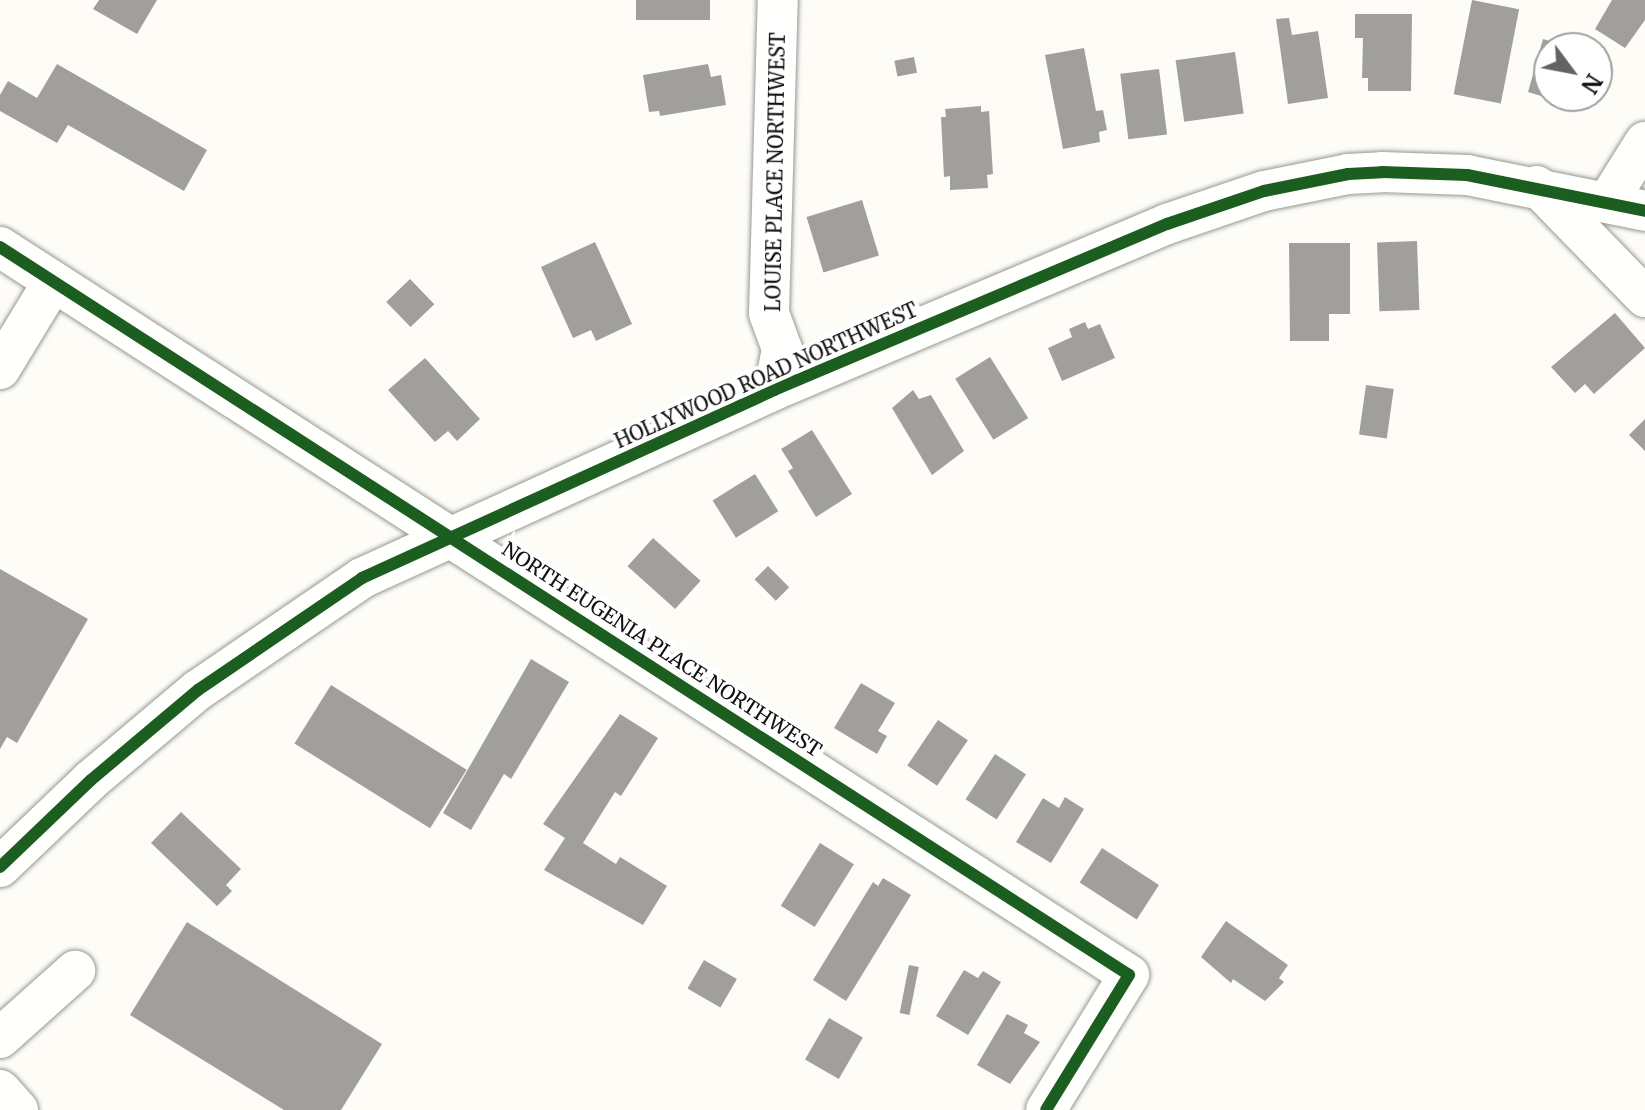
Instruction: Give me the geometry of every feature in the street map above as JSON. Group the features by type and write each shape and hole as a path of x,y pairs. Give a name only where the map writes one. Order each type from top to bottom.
{"street":[{"name":"LOUISE PLACE NORTHWEST","path":"774,390 782,349 769,313 778,0"},
{"path":"1626,206 1645,142"},
{"name":"HOLLYWOOD ROAD NORTHWEST","path":"0,867 91,780 198,690 362,578 774,390 1167,224 1264,191 1348,174 1382,172 1467,175 1537,186 1626,206"},
{"path":"1537,186 1645,297"},
{"name":"NORTH EUGENIA PLACE NORTHWEST","path":"0,247 1129,975 1046,1110"},
{"path":"0,369 53,282"},
{"path":"0,1038 75,971"},
{"path":"0,1090 18,1110"}],"building":[{"path":"99,0 157,0 137,34 93,9"},
{"path":"636,0 710,0 710,20 636,20"},
{"path":"1472,0 1519,9 1501,103 1454,94"},
{"path":"1612,0 1645,0 1645,20 1625,48 1613,40 1613,32 1595,29"},
{"path":"1355,14 1412,14 1411,91 1368,91 1368,78 1362,78 1363,38 1355,38"},
{"path":"1289,18 1292,35 1318,31 1328,98 1288,104 1276,19"},
{"path":"1084,48 1096,111 1103,110 1107,130 1099,132 1100,142 1063,149 1045,55"},
{"path":"1235,52 1244,113 1184,122 1176,60"},
{"path":"914,57 917,73 897,77 894,61"},
{"path":"57,64 207,150 184,191 68,125 57,143 0,111 0,95 8,81 37,98"},
{"path":"708,64 711,77 721,75 726,105 660,116 659,111 649,112 643,75"},
{"path":"1159,69 1167,135 1128,139 1120,74"},
{"path":"1533,74 1533,94 1528,92"},
{"path":"981,106 981,112 989,111 993,174 987,175 988,188 950,190 950,176 944,177 941,117 946,117 945,109"},
{"path":"862,200 879,255 823,272 807,217"},
{"path":"1417,241 1419,310 1379,311 1377,242"},
{"path":"595,242 632,324 596,341 591,330 573,338 541,267"},
{"path":"1289,243 1350,243 1350,314 1329,314 1329,341 1290,341"},
{"path":"410,279 434,304 411,327 386,302"},
{"path":"1615,313 1645,348 1594,394 1585,384 1575,393 1551,367"},
{"path":"1085,322 1088,329 1100,324 1115,358 1062,381 1048,348 1072,337 1069,329"},
{"path":"990,357 1028,418 993,440 955,379"},
{"path":"425,358 480,419 457,441 448,431 435,442 388,390"},
{"path":"1366,385 1394,389 1387,438 1359,435"},
{"path":"913,390 919,399 931,395 964,451 932,475 892,408"},
{"path":"1645,419 1645,451 1629,435"},
{"path":"812,430 852,494 816,517 788,471 793,468 781,449"},
{"path":"755,474 778,511 736,538 713,500"},
{"path":"653,538 701,581 675,609 628,566"},
{"path":"768,566 789,587 776,601 755,579"},
{"path":"0,569 88,619 17,743 7,737 0,749"},
{"path":"531,659 569,682 511,779 504,774 471,830 443,813"},
{"path":"861,683 895,703 878,731 887,736 877,754 834,728"},
{"path":"331,685 467,770 430,828 294,744"},
{"path":"620,714 658,738 621,796 615,792 583,843 616,864 620,857 667,886 643,925 544,870 565,838 543,824"},
{"path":"938,720 968,740 937,786 907,766"},
{"path":"995,754 1026,774 997,819 966,799"},
{"path":"1065,797 1084,809 1051,863 1016,842 1043,798 1059,808"},
{"path":"181,812 241,869 226,885 232,891 217,906 151,843"},
{"path":"820,843 854,864 815,927 781,906"},
{"path":"1102,848 1159,885 1137,919 1080,882"},
{"path":"883,878 911,895 846,1001 813,980 873,882 878,886"},
{"path":"1226,921 1288,965 1279,978 1284,982 1265,1001 1233,979 1231,983 1201,957"},
{"path":"187,922 382,1044 341,1110 284,1110 130,1015"},
{"path":"704,960 737,979 720,1008 688,989"},
{"path":"909,965 919,967 909,1015 900,1013"},
{"path":"964,970 978,978 983,971 1001,982 968,1035 936,1016"},
{"path":"1007,1014 1028,1025 1024,1033 1040,1042 1010,1084 977,1065"},
{"path":"829,1018 863,1038 839,1079 805,1060"}],"cycle path":[{"path":"0,867 91,780 198,690 362,578 774,390 1167,224 1264,191 1348,174 1382,172 1467,175 1645,211"},
{"path":"0,247 1129,975 1046,1110"}]}
